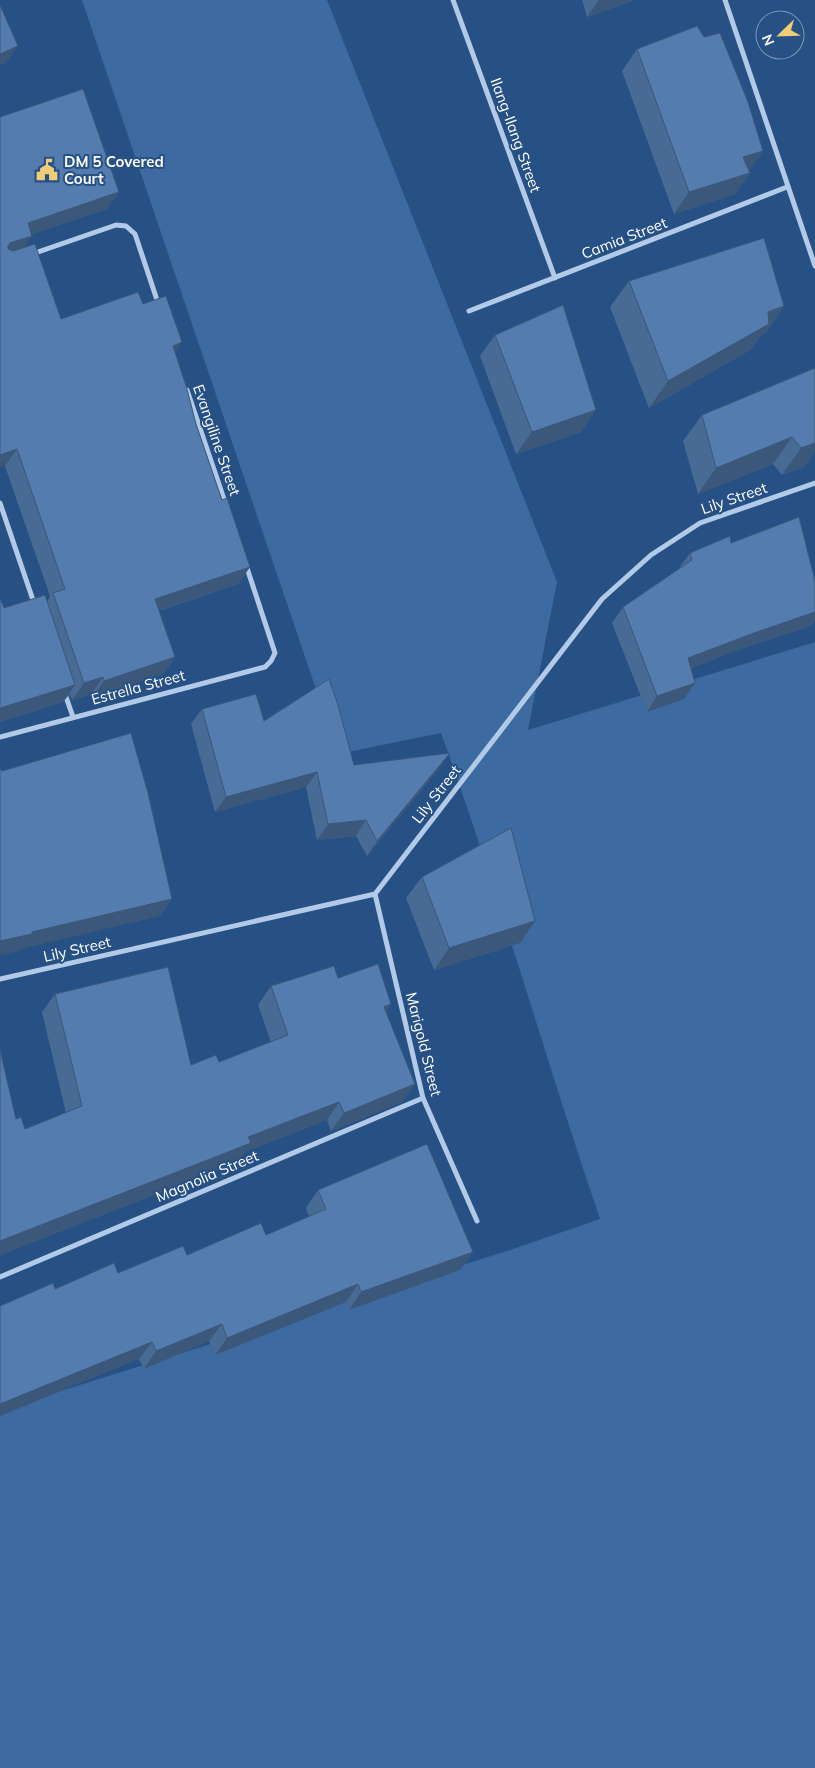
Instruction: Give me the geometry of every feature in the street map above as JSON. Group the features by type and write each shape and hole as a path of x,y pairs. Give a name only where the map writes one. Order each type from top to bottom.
{"street":[{"name":"Ilang-Ilang Street","path":"453,0 555,278"},
{"path":"724,0 815,266"},
{"name":"Camia Street","path":"469,311 787,187"},
{"path":"27,255 116,225 126,226 135,234 160,308"},
{"name":"Evangiline Street","path":"185,383 228,514"},
{"name":"Lily Street","path":"0,979 375,894 602,599 651,555 700,523 815,484"},
{"path":"0,503 35,605"},
{"name":"Estrella Street","path":"0,737 265,667 275,653 244,560"},
{"path":"63,689 73,717"},
{"name":"Marigold Street","path":"375,894 424,1098 477,1221"},
{"name":"Magnolia Street","path":"0,1277 424,1098"}],"shaded area":[{"path":"82,0 327,0 557,582 528,730 815,642 815,1768 0,1768 0,1410 507,1251 600,1219 483,854 441,733 338,754"}],"building":[{"path":"0,5 18,46 0,54"},
{"path":"697,26 704,37 720,33 748,102 763,151 743,157 750,173 689,192 637,49"},
{"path":"83,89 119,192 28,223 32,236 10,243 8,249 13,251 35,244 61,319 138,292 143,304 166,296 182,342 173,346 196,424 222,500 227,498 250,567 155,599 175,657 104,681 103,677 84,683 53,593 65,589 17,449 0,455 0,117"},
{"path":"764,238 784,306 768,312 769,324 668,381 629,281"},
{"path":"563,305 596,410 532,432 495,335"},
{"path":"815,368 815,443 801,448 792,437 716,468 702,415"},
{"path":"799,517 815,581 815,612 688,658 695,683 657,696 623,607 692,560 690,553 730,536 731,543"},
{"path":"45,595 75,685 0,708 0,598 4,608"},
{"path":"329,679 354,765 450,753 377,841 366,820 328,824 317,772 226,797 202,709 256,694 264,721"},
{"path":"131,733 148,793 172,899 0,941 0,769 2,771"},
{"path":"511,828 535,921 449,948 422,877"},
{"path":"378,964 391,1004 384,1007 415,1084 344,1113 339,1102 248,1137 251,1143 0,1241 0,1050 16,1119 21,1117 25,1129 82,1106 55,994 168,967 191,1065 216,1055 219,1062 288,1035 271,986 334,966 338,978"},
{"path":"427,1144 473,1252 361,1292 358,1284 227,1338 222,1324 156,1351 152,1342 0,1404 0,1306 53,1283 55,1289 114,1263 118,1273 183,1246 187,1255 261,1223 266,1235 326,1209 318,1190"}],"place":[{"name":"DM 5 Covered Court","path":"47,170"}]}
